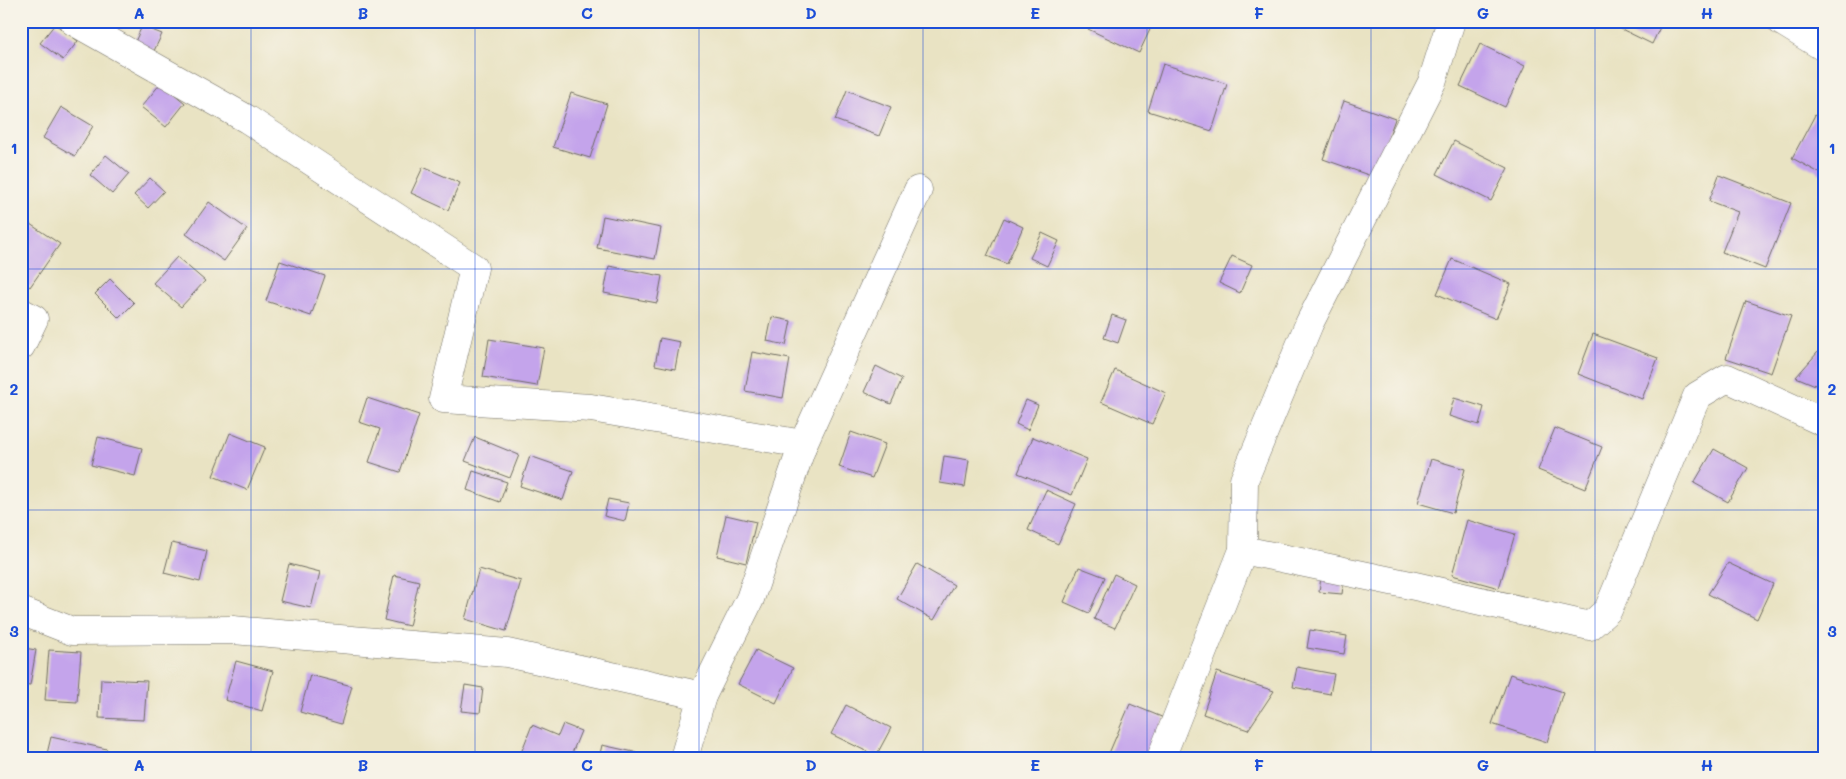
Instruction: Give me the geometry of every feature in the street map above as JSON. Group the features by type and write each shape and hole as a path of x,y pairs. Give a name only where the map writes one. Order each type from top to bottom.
{"street":[{"path":"73,21 247,119 474,268 443,399 591,408 803,444"},
{"path":"1161,758 1242,550 1244,480 1309,324 1432,82 1451,21"},
{"path":"1781,21 1825,48"},
{"path":"684,758 702,696 750,599 803,444 918,190"},
{"path":"21,312 34,319 21,346"},
{"path":"1242,550 1415,586 1590,626 1608,610 1697,396 1727,378 1825,423"},
{"path":"21,611 72,631 233,630 507,653 702,696"}],"building":[{"path":"1092,21 1154,21 1139,53 1088,29"},
{"path":"1605,21 1663,21 1652,44"},
{"path":"55,24 78,41 63,60 40,43"},
{"path":"142,26 162,34 153,53 134,44"},
{"path":"1480,44 1525,66 1505,107 1460,86"},
{"path":"1163,64 1227,84 1212,131 1148,111"},
{"path":"161,83 185,103 166,127 141,107"},
{"path":"847,90 891,107 879,136 835,120"},
{"path":"571,93 607,104 590,158 553,147"},
{"path":"1344,101 1395,119 1374,177 1323,159"},
{"path":"61,107 93,126 75,156 43,138"},
{"path":"1815,115 1825,120 1825,176 1792,158"},
{"path":"1454,141 1508,168 1491,201 1437,174"},
{"path":"106,155 129,174 112,194 90,175"},
{"path":"423,167 460,183 448,210 411,193"},
{"path":"1719,175 1791,203 1765,269 1722,252 1738,212 1709,201"},
{"path":"150,178 164,191 148,208 134,195"},
{"path":"209,202 247,229 224,261 186,234"},
{"path":"603,216 661,228 655,259 597,248"},
{"path":"21,218 60,244 30,287 21,281"},
{"path":"1004,218 1023,227 1007,264 987,256"},
{"path":"1042,233 1059,241 1047,266 1030,258"},
{"path":"1232,256 1252,265 1240,293 1219,283"},
{"path":"177,257 205,281 181,307 153,283"},
{"path":"1452,259 1511,284 1496,319 1437,294"},
{"path":"280,261 325,276 311,316 266,301"},
{"path":"609,266 662,276 657,303 604,293"},
{"path":"110,279 134,303 119,318 95,294"},
{"path":"1746,301 1791,316 1771,373 1726,358"},
{"path":"1112,315 1126,320 1118,343 1104,338"},
{"path":"772,317 791,321 786,345 767,341"},
{"path":"1593,334 1658,358 1642,399 1578,374"},
{"path":"660,338 680,342 675,369 655,365"},
{"path":"489,339 544,348 537,386 483,377"},
{"path":"1825,344 1825,389 1796,377"},
{"path":"752,352 790,359 783,398 745,391"},
{"path":"876,366 902,379 891,404 864,392"},
{"path":"1115,370 1166,393 1152,424 1101,402"},
{"path":"367,398 419,415 400,472 369,462 380,429 359,422"},
{"path":"1454,398 1484,407 1479,425 1449,416"},
{"path":"1026,400 1038,405 1028,430 1016,424"},
{"path":"1555,428 1602,447 1585,489 1538,470"},
{"path":"851,432 885,444 872,478 839,467"},
{"path":"230,433 265,447 247,490 213,476"},
{"path":"98,437 142,448 135,476 91,465"},
{"path":"475,437 519,455 510,478 465,461"},
{"path":"1033,437 1087,459 1072,495 1018,473"},
{"path":"1714,449 1748,468 1728,502 1694,483"},
{"path":"530,456 573,471 563,500 520,486"},
{"path":"944,456 969,460 965,487 940,483"},
{"path":"1431,459 1465,469 1453,513 1418,503"},
{"path":"473,471 507,482 500,502 467,490"},
{"path":"1046,490 1076,504 1058,544 1028,530"},
{"path":"608,499 629,503 625,521 604,516"},
{"path":"726,515 756,522 746,563 717,556"},
{"path":"1467,520 1515,534 1499,588 1452,575"},
{"path":"172,543 207,551 200,582 164,573"},
{"path":"1728,563 1773,584 1757,619 1708,594"},
{"path":"289,564 320,572 311,608 280,601"},
{"path":"917,564 954,585 934,620 897,599"},
{"path":"1079,567 1105,577 1089,613 1064,602"},
{"path":"479,569 521,581 506,631 465,619"},
{"path":"1114,574 1135,584 1115,628 1094,619"},
{"path":"394,575 419,581 409,626 384,620"},
{"path":"1321,577 1344,579 1342,594 1319,592"},
{"path":"1310,630 1347,636 1344,654 1307,648"},
{"path":"24,648 36,650 30,685 21,684 21,665"},
{"path":"49,650 81,652 77,702 45,700"},
{"path":"756,650 793,668 776,703 738,684"},
{"path":"236,661 273,671 262,711 225,700"},
{"path":"1297,667 1334,674 1330,694 1293,687"},
{"path":"1217,672 1274,691 1248,730 1203,714"},
{"path":"1510,674 1563,692 1547,742 1492,724"},
{"path":"310,675 352,686 341,724 300,712"},
{"path":"101,679 147,681 144,720 99,718"},
{"path":"465,685 483,688 480,713 461,711"},
{"path":"1130,704 1164,718 1147,758 1107,758"},
{"path":"846,705 891,728 876,756 831,734"},
{"path":"563,724 581,731 570,758 519,758 532,725 558,736"},
{"path":"51,737 107,749 105,758 46,758"},
{"path":"602,745 652,756 651,758 599,758"}]}
